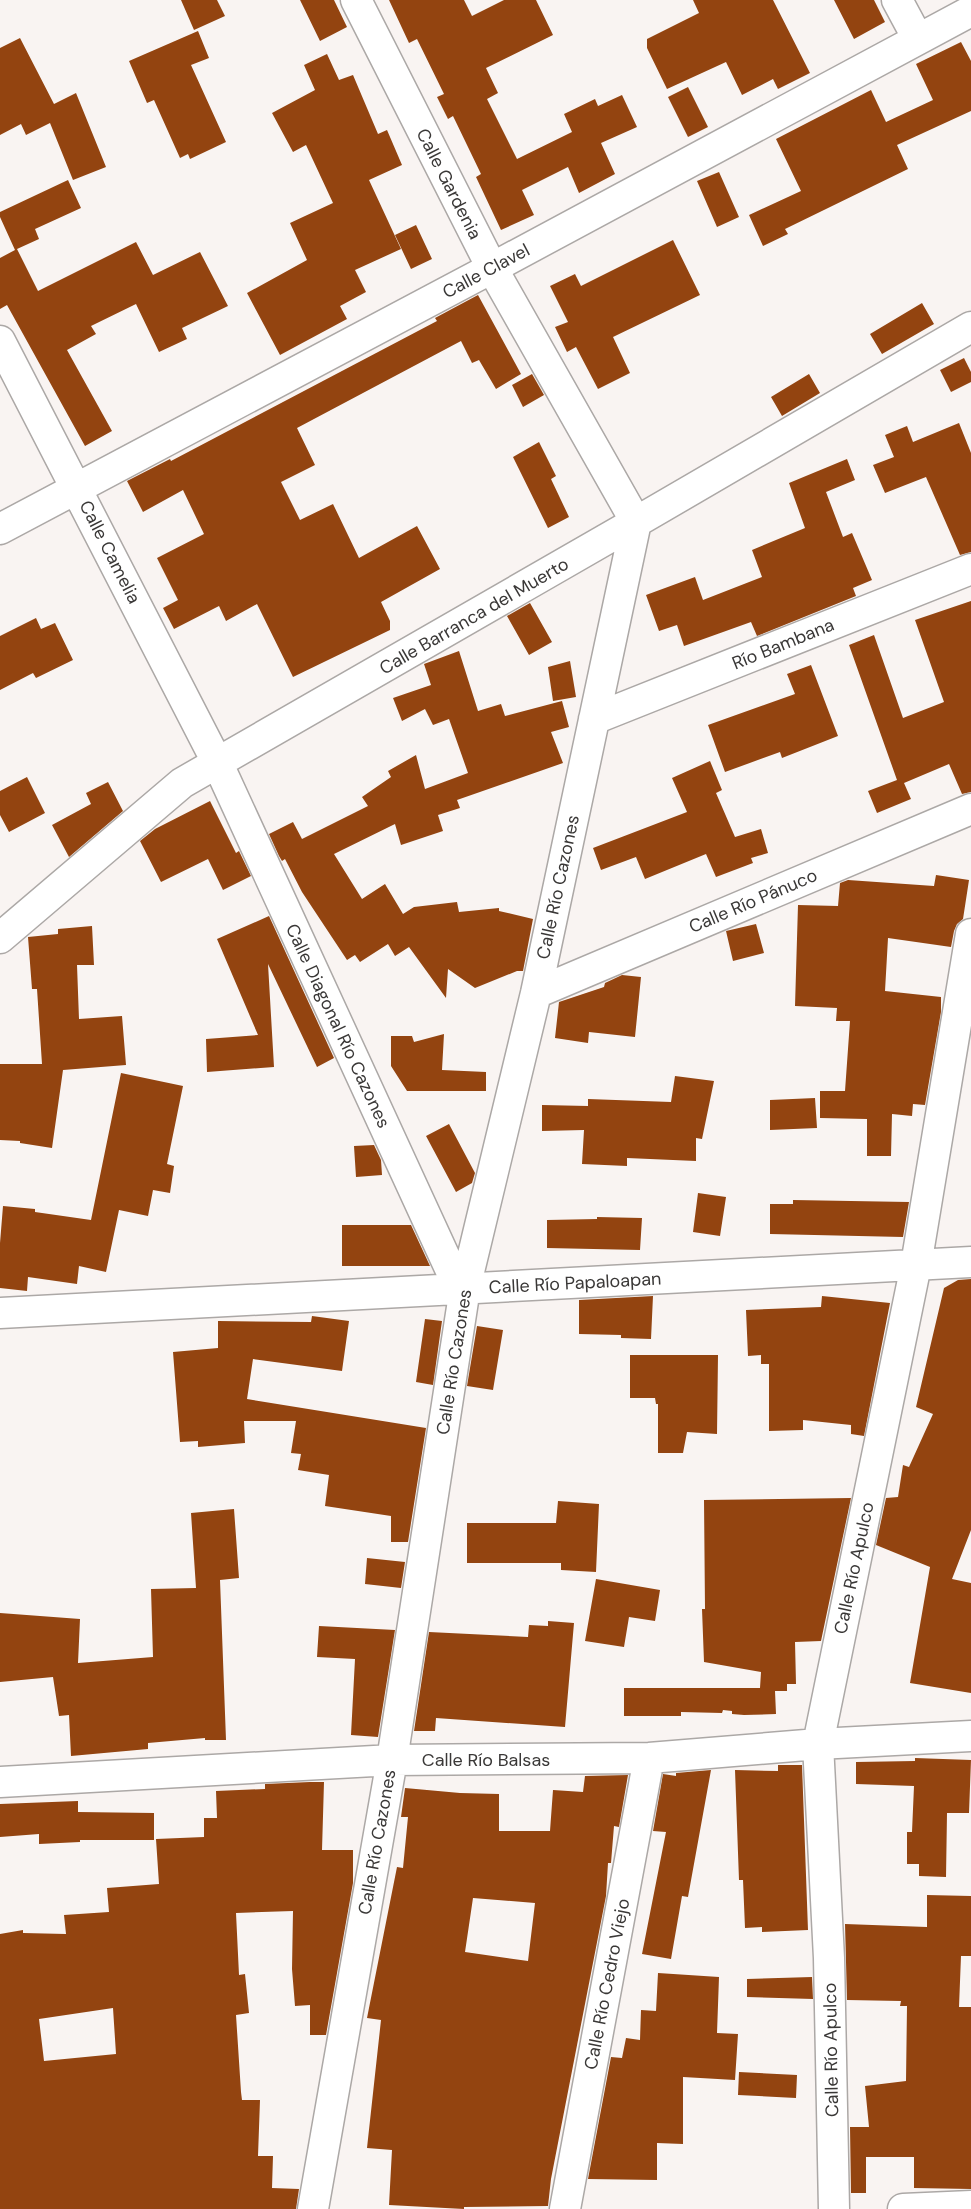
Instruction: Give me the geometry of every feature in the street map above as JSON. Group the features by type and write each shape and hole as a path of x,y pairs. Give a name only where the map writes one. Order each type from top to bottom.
{"street":[{"name":"Calle Gardenia","path":"356,0 492,268 636,522"},
{"path":"897,0 918,39"},
{"name":"Calle Clavel","path":"0,529 971,11"},
{"name":"Calle Barranca del Muerto","path":"0,938 182,783 971,327"},
{"name":"Calle Camelia","path":"0,341 218,764"},
{"name":"Calle Río Cazones","path":"313,2209 392,1760 462,1288 536,993 636,522"},
{"name":"Río Bambana","path":"594,719 971,569"},
{"name":"Calle Diagonal Río Cazones","path":"218,764 462,1288"},
{"name":"Calle Río Pánuco","path":"536,993 971,809"},
{"name":"Calle Río Apulco","path":"834,2209 829,1958 818,1744 916,1265 971,934"},
{"name":"Calle Río Papaloapan","path":"0,1313 971,1262"},
{"name":"Calle Río Balsas","path":"0,1782 392,1760 649,1758 818,1744 971,1736"},
{"name":"Calle Río Cedro Viejo","path":"565,2209 649,1758"},
{"path":"903,2209 971,2206"}],"building":[{"path":"181,0 217,0 225,16 194,30"},
{"path":"300,0 334,0 347,27 320,41"},
{"path":"389,0 464,0 472,16 504,0 536,0 553,35 486,68 498,93 487,99 517,159 572,132 564,114 595,99 598,106 622,95 637,127 601,143 615,174 579,193 568,167 522,190 534,215 501,230 476,177 481,174 453,116 448,119 437,97 444,94 417,39 409,43"},
{"path":"693,0 773,0 810,73 778,89 773,79 742,95 726,62 667,89 647,48 647,39 699,13"},
{"path":"834,0 874,0 885,22 854,39"},
{"path":"198,31 209,58 191,65 226,142 190,159 188,154 180,158 154,100 147,103 129,61"},
{"path":"20,38 54,104 76,93 106,167 73,180 50,123 26,135 21,124 0,135 0,48"},
{"path":"961,42 971,61 971,111 897,145 908,169 785,229 788,234 763,246 749,215 801,191 776,139 871,90 886,122 933,100 916,64"},
{"path":"327,54 339,80 353,75 378,134 387,130 402,165 369,180 401,249 355,270 366,292 340,306 347,319 280,355 247,293 307,260 290,223 333,203 306,145 293,152 272,113 315,90 304,65"},
{"path":"688,87 708,127 688,137 668,97"},
{"path":"719,172 739,217 717,227 697,181"},
{"path":"68,180 81,208 35,229 39,239 17,249 38,291 136,242 153,275 200,252 228,306 182,328 187,339 159,352 136,304 91,326 96,334 67,350 112,431 85,446 7,305 0,309 0,258 15,250 0,217 0,212"},
{"path":"416,225 432,259 411,269 395,235"},
{"path":"673,240 700,295 613,337 630,373 598,389 576,347 567,352 555,327 568,322 550,286 575,274 581,286"},
{"path":"478,295 521,374 496,389 479,360 472,363 461,341 297,428 315,465 281,482 300,520 333,504 359,558 417,526 440,569 381,602 390,621 390,630 293,677 257,604 226,621 219,606 174,629 163,608 178,600 157,558 204,534 183,490 143,512 127,481 170,459 171,461 437,321 435,318"},
{"path":"922,303 934,324 882,354 870,334"},
{"path":"964,358 971,372 971,382 951,392 940,370"},
{"path":"532,374 544,395 523,407 512,385"},
{"path":"809,374 820,393 782,416 771,397"},
{"path":"959,423 971,453 971,552 960,555 926,477 885,493 873,465 894,457 885,435 907,426 913,442"},
{"path":"539,442 556,476 551,479 569,517 548,528 513,457"},
{"path":"847,459 855,480 826,492 843,537 852,533 872,580 853,588 856,596 757,636 751,622 684,646 677,625 659,631 646,595 695,577 703,600 762,577 752,550 805,528 789,483"},
{"path":"971,601 971,792 962,794 949,764 904,783 911,799 877,813 868,791 897,780 849,645 874,635 903,718 944,702 915,620"},
{"path":"530,603 552,642 529,655 507,616"},
{"path":"36,618 41,629 55,623 73,660 36,678 33,673 0,690 0,636"},
{"path":"459,651 478,711 501,704 505,716 562,701 569,727 551,732 563,763 457,800 460,808 438,815 443,831 401,845 395,824 334,854 362,899 385,884 403,914 414,907 457,902 459,912 499,908 499,911 533,919 523,971 517,971 475,988 448,969 446,998 409,947 395,956 388,944 360,962 355,955 347,960 302,892 285,859 282,861 269,834 293,822 302,839 368,806 362,797 391,777 388,771 416,755 425,789 468,773 449,719 433,725 425,709 402,721 393,698 431,685 424,664"},
{"path":"570,661 576,697 553,701 548,667"},
{"path":"811,665 838,736 782,758 780,752 725,772 708,725 795,694 787,674"},
{"path":"710,761 722,790 716,793 735,837 761,829 768,853 751,858 753,863 716,877 706,854 645,879 636,857 601,870 593,848 687,812 672,778"},
{"path":"27,777 45,813 9,832 0,815 0,791"},
{"path":"108,782 123,811 69,857 52,825 91,804 86,793"},
{"path":"210,801 236,853 239,851 251,876 223,890 208,859 161,882 140,841 155,829"},
{"path":"936,875 969,880 963,919 954,931 951,947 888,938 885,991 941,997 941,1012 925,1105 913,1104 912,1116 892,1114 891,1156 867,1156 867,1119 820,1118 820,1091 845,1091 850,1021 836,1021 837,1008 795,1006 798,905 838,906 840,883 848,880 934,886"},
{"path":"269,916 334,1058 317,1067 268,964 274,1067 207,1072 206,1039 258,1035 217,939"},
{"path":"756,924 764,953 733,961 726,931"},
{"path":"92,926 94,965 77,965 79,1019 122,1016 126,1065 63,1070 52,1148 20,1143 20,1141 0,1140 0,1064 42,1064 37,989 32,989 28,937 58,934 58,929"},
{"path":"622,975 641,977 635,1037 589,1032 588,1043 555,1038 559,1002 604,987 605,983"},
{"path":"444,1034 442,1070 486,1072 486,1091 407,1091 391,1066 391,1036 412,1036 414,1042"},
{"path":"121,1073 183,1086 167,1164 174,1166 170,1193 153,1190 148,1216 119,1210 106,1272 79,1266 77,1284 28,1277 27,1291 0,1288 3,1206 35,1209 35,1212 91,1220"},
{"path":"675,1076 714,1081 702,1139 696,1138 696,1161 627,1158 627,1166 582,1164 584,1130 542,1131 542,1105 588,1106 588,1099 671,1102"},
{"path":"815,1098 817,1128 770,1130 770,1100"},
{"path":"449,1124 475,1173 472,1183 456,1192 426,1136"},
{"path":"374,1145 381,1160 382,1175 356,1177 354,1146"},
{"path":"698,1193 726,1197 720,1236 693,1232"},
{"path":"793,1200 909,1202 903,1237 770,1234 770,1204 793,1204"},
{"path":"597,1217 642,1218 640,1250 547,1248 547,1220 597,1219"},
{"path":"342,1225 411,1225 430,1266 342,1266"},
{"path":"971,1279 971,1530 952,1579 971,1583 971,1693 910,1683 930,1567 876,1545 886,1498 898,1497 903,1465 909,1467 933,1414 916,1407 944,1288 958,1280"},
{"path":"653,1296 651,1339 621,1338 621,1335 579,1334 579,1300"},
{"path":"822,1296 890,1303 864,1436 851,1434 851,1425 803,1420 803,1430 769,1431 769,1364 761,1364 761,1355 748,1356 746,1310 821,1307"},
{"path":"312,1316 349,1321 342,1371 253,1359 247,1399 426,1428 408,1542 391,1542 391,1516 325,1506 329,1475 298,1470 301,1454 291,1453 296,1421 244,1421 245,1443 198,1447 198,1441 180,1442 173,1352 218,1348 218,1321 311,1322"},
{"path":"425,1319 442,1321 433,1385 416,1382"},
{"path":"477,1326 503,1330 493,1390 467,1386"},
{"path":"630,1355 718,1355 717,1434 687,1432 683,1453 658,1453 658,1404 655,1398 630,1398"},
{"path":"851,1498 821,1641 795,1642 796,1684 787,1684 787,1691 775,1691 776,1714 744,1715 732,1714 732,1711 723,1710 722,1713 681,1712 681,1716 624,1716 624,1688 760,1688 761,1672 704,1662 702,1609 705,1609 704,1500"},
{"path":"558,1501 599,1504 596,1572 561,1570 561,1563 467,1563 467,1523 556,1523"},
{"path":"234,1509 239,1578 220,1580 226,1740 205,1740 205,1738 148,1743 148,1749 71,1756 69,1715 59,1716 53,1677 0,1682 0,1613 80,1619 78,1663 153,1657 151,1589 196,1588 191,1513"},
{"path":"367,1558 405,1562 401,1588 365,1584"},
{"path":"596,1579 660,1590 655,1621 629,1617 624,1647 585,1641"},
{"path":"548,1621 574,1623 565,1727 436,1718 435,1731 414,1731 429,1632 528,1637 529,1625 548,1626"},
{"path":"319,1626 395,1630 378,1737 351,1735 355,1659 317,1657"},
{"path":"915,1758 971,1760 969,1813 947,1813 946,1877 919,1876 919,1864 907,1864 907,1832 912,1832 914,1786 856,1784 856,1762 915,1761"},
{"path":"778,1765 802,1765 808,1930 762,1932 762,1927 745,1928 743,1880 739,1880 735,1770 778,1771"},
{"path":"711,1770 688,1897 682,1896 671,1959 642,1954 666,1832 653,1831 663,1774 676,1776 676,1773"},
{"path":"628,1775 619,1827 614,1826 606,1896 551,2179 548,2206 464,2207 464,2209 389,2205 392,2150 367,2148 381,2020 367,2018 397,1867 403,1868 408,1817 401,1817 405,1788 499,1794 499,1831 550,1831 553,1790 583,1792 585,1776","holes":["473,1898 535,1903 528,1961 465,1952"]},
{"path":"324,1782 322,1850 353,1850 353,1883 326,2035 310,2035 310,2005 295,2006 292,1969 293,1911 236,1913 239,1975 245,1974 249,2013 236,2015 242,2100 260,2100 258,2156 273,2156 272,2188 299,2189 296,2209 0,2209 0,1934 23,1930 23,1933 66,1934 64,1915 109,1912 107,1888 159,1884 156,1839 204,1837 204,1818 217,1818 216,1791 265,1789 265,1784","holes":["113,2008 116,2054 44,2061 39,2019"]},
{"path":"78,1801 78,1812 154,1813 154,1840 80,1840 80,1842 39,1844 39,1834 0,1837 0,1804"},
{"path":"927,1895 971,1896 971,1956 961,1956 959,2007 971,2007 971,2189 914,2188 914,2157 866,2157 866,2193 851,2193 850,2127 869,2127 865,2086 906,2081 907,2006 900,2006 901,2001 847,2000 845,1924 927,1927"},
{"path":"658,1973 719,1977 717,2033 738,2034 735,2080 683,2077 683,2144 657,2143 657,2180 588,2179 611,2057 622,2058 626,2038 640,2040 641,2010 656,2011"},
{"path":"812,1977 813,1999 747,1997 747,1979"},
{"path":"739,2072 797,2075 796,2098 738,2095"}]}
